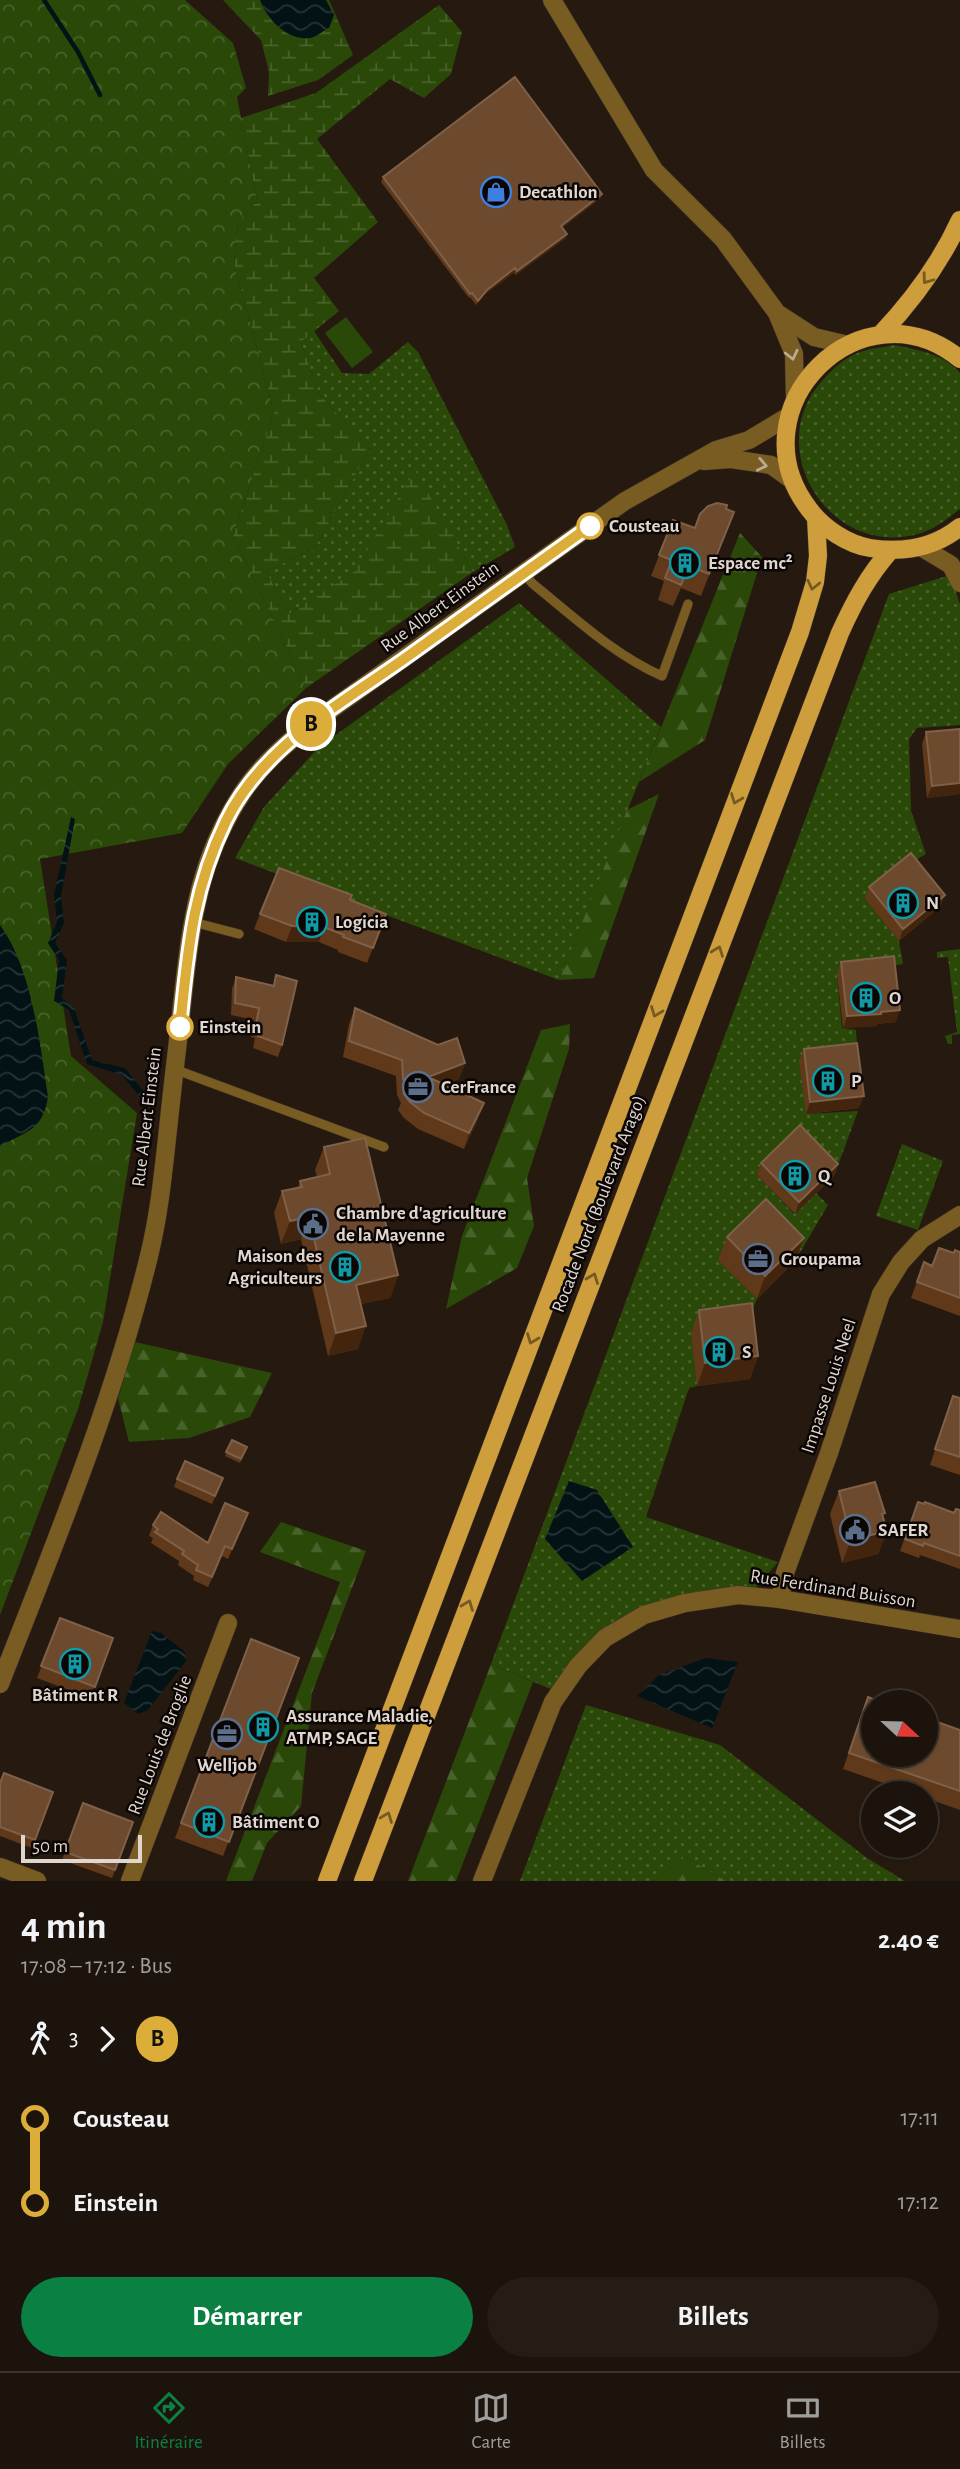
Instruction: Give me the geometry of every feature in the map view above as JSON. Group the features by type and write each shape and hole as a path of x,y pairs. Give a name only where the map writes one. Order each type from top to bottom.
{"main road":[{"path":"880,335 907,306 934,269 960,220"},
{"path":"960,359 948,349 915,336 880,335 848,345 817,367 792,407 786,438 792,480 802,500 816,518 837,535 863,547 890,551 921,547 948,536 960,527"},
{"path":"327,1881 800,632 815,582 818,556 816,518"},
{"name":"Rocade Nord (Boulevard Arago)","path":"363,1881 840,633 856,597 872,571 890,551"}],"street":[{"path":"552,0 654,170 723,239 777,313 794,354 792,407"},
{"path":"777,313 814,337 848,345"},
{"name":"Rue Albert Einstein","path":"0,1684 114,1385 150,1254 164,1167 191,922 202,877 226,820 247,787 297,734 625,501 716,450 764,432 792,407"},
{"name":"Rue Albert Einstein","path":"681,470 705,460 732,459 771,465 792,480"},
{"path":"921,547 951,565 960,583"},
{"name":"Impasse Louis Neel","path":"780,1599 785,1573 829,1453 881,1294 901,1262 922,1238 960,1215"},
{"name":"Rue Ferdinand Buisson","path":"482,1881 553,1702 578,1666 605,1639 644,1615 685,1603 738,1595 780,1599 960,1629"},
{"name":"Rue Louis de Broglie","path":"130,1881 228,1623"},
{"path":"0,1867 37,1881"}],"lane":[{"path":"523,573 616,651 637,666 662,676 688,604"},
{"path":"191,922 239,934"},
{"path":"174,1069 384,1147"}],"green space":[{"path":"0,0 185,0 233,43 246,88 237,97 257,201 238,221 234,264 274,412 233,535 306,688 228,764 182,833 40,859 71,1056 137,1113 103,1322 78,1409 0,1615"},
{"path":"223,0 329,0 353,55 318,80 268,96 269,72 261,40"},
{"path":"439,5 462,32 451,74 424,98 390,79 317,139 378,222 314,278 339,311 301,342 319,394 370,449 314,549 266,571 289,614 354,572 415,470 473,572 306,688 233,535 274,412 234,264 238,221 257,201 241,118 316,93"},
{"path":"346,317 373,352 352,368 325,333"},
{"path":"314,331 342,373 369,374 408,342 418,352 507,525 515,547 473,572 415,471 355,572 289,614 266,571 314,549 370,449 319,394 301,342"},
{"path":"895,345 938,357 960,373 960,509 927,531 914,535 883,537 855,529 831,513 814,491 802,465 799,437 805,408 830,372 857,353"},
{"path":"740,533 762,557 705,740 639,782"},
{"path":"950,575 960,604 960,725 917,728 909,739 911,811 926,854 907,865 865,899 899,941 903,964 837,975 842,1028 856,1030 857,1051 806,1114 858,1111 834,1176 796,1137 757,1175 794,1214 816,1193 828,1205 795,1261 758,1222 719,1260 757,1299 744,1329 697,1386 689,1388 646,1517 778,1562 755,1589 635,1615 553,1690 491,1664 889,594"},
{"path":"519,603 661,727 559,980 235,858 264,807 319,747"},
{"path":"659,794 594,978 559,980 627,810"},
{"path":"960,949 960,1034 952,1035 952,1044 948,1044 945,1036 957,1032 948,957 937,958 937,952"},
{"path":"570,1024 569,1049 527,1178 534,1226 517,1268 446,1309 462,1236 541,1030"},
{"path":"902,1144 943,1161 918,1230 876,1216"},
{"path":"135,1342 272,1373 250,1417 189,1438 129,1442 118,1398"},
{"path":"281,1522 366,1551 312,1693 301,1806 267,1843 252,1881 226,1881 340,1582 260,1552"},
{"path":"491,1664 533,1682 456,1881 408,1881"},
{"path":"586,1705 720,1745 861,1853 861,1858 867,1858 905,1881 726,1881 685,1857 654,1881 520,1881"},
{"path":"685,1857 726,1881 654,1881"}],"water":[{"path":"260,0 326,0 334,15 329,28 312,37 302,38 279,27"},
{"path":"71,817 75,819 61,896 64,923 55,943 67,960 62,998 74,1008 92,1060 125,1068 153,1103 147,1106 122,1075 87,1064 69,1010 54,1001 59,960 48,943 57,922 54,895"},
{"path":"0,925 20,963 27,985 38,1030 48,1097 42,1117 32,1129 0,1146"},
{"path":"569,1481 597,1490 633,1547 582,1581 545,1539"},
{"path":"152,1631 161,1633 185,1652 186,1661 148,1710 138,1714 124,1703"},
{"path":"706,1658 738,1662 712,1728 637,1696 659,1675"}],"building":[{"path":"515,77 602,194 561,226 567,234 517,271 515,268 487,290 478,301 383,177"},
{"name":"Espace mc²","path":"717,503 727,505 726,509 734,512 709,574 689,566 681,585 665,578 672,560 659,555 673,520 695,528 700,514 708,506"},
{"path":"960,729 960,783 932,786 926,732"},
{"name":"N","path":"911,853 945,895 903,929 869,887"},
{"path":"279,868 352,895 350,900 386,914 373,948 324,927 292,926 260,914"},
{"name":"O","path":"894,956 900,1010 847,1016 841,962"},
{"path":"276,975 297,981 282,1045 258,1036 260,1026 256,1025 259,1008 235,1003 236,977 274,986"},
{"path":"355,1008 438,1045 457,1038 465,1063 428,1077 484,1103 469,1133 424,1113 410,1102 404,1094 409,1092 403,1079 402,1060 349,1041"},
{"name":"P","path":"857,1043 864,1096 810,1102 804,1049"},
{"name":"Q","path":"800,1125 838,1164 799,1202 761,1163"},
{"name":"Maison des Agriculteurs","path":"365,1138 398,1275 356,1285 366,1326 336,1333 309,1217 290,1221 282,1191 302,1187 300,1181 330,1174 324,1147"},
{"path":"766,1199 804,1238 765,1276 727,1237"},
{"path":"939,1248 954,1253 955,1250 960,1252 960,1298 917,1282 924,1262 932,1266"},
{"path":"752,1303 758,1356 705,1363 699,1310"},
{"path":"953,1396 960,1398 960,1457 935,1449"},
{"path":"232,1440 247,1447 241,1459 226,1452"},
{"path":"185,1461 223,1478 215,1496 177,1479"},
{"path":"875,1482 885,1513 882,1514 887,1531 851,1540 839,1491"},
{"path":"918,1502 954,1513 956,1509 960,1510 960,1556 905,1539"},
{"path":"225,1503 248,1513 232,1549 225,1546 212,1577 196,1570 198,1565 182,1554 184,1551 155,1532 158,1529 153,1525 161,1512 208,1543"},
{"name":"Bâtiment R","path":"60,1618 113,1638 95,1687 41,1666"},
{"path":"251,1639 299,1658 229,1842 181,1823"},
{"path":"861,1718 861,1757 849,1753"},
{"path":"938,1722 960,1730 960,1791 938,1783 938,1781 893,1768 938,1768"},
{"path":"4,1773 53,1792 35,1840 0,1827 0,1783"},
{"path":"83,1803 133,1822 115,1870 65,1852"}],"waterway":[{"path":"44,0 78,52 100,95"}],"bus line":[{"name":"B","path":"180,1027 191,922 202,877 226,820 247,787 297,734 590,526"}],"place":[{"name":"Decathlon","path":"496,192"},
{"name":"Cousteau","path":"590,526"},
{"name":"Espace mc²","path":"685,563"},
{"name":"N","path":"903,903"},
{"name":"Logicia","path":"312,922"},
{"name":"O","path":"866,998"},
{"name":"Einstein","path":"180,1027"},
{"name":"P","path":"828,1081"},
{"name":"CerFrance","path":"418,1087"},
{"name":"Q","path":"795,1176"},
{"name":"Chambre d'agriculture de la Mayenne","path":"313,1224"},
{"name":"Groupama","path":"758,1259"},
{"name":"Maison des Agriculteurs","path":"345,1267"},
{"name":"S","path":"719,1352"},
{"name":"SAFER","path":"855,1530"},
{"name":"Bâtiment R","path":"75,1664"},
{"name":"Assurance Maladie, ATMP, SAGE","path":"263,1727"},
{"name":"Welljob","path":"227,1734"},
{"name":"Bâtiment O","path":"209,1822"}]}
